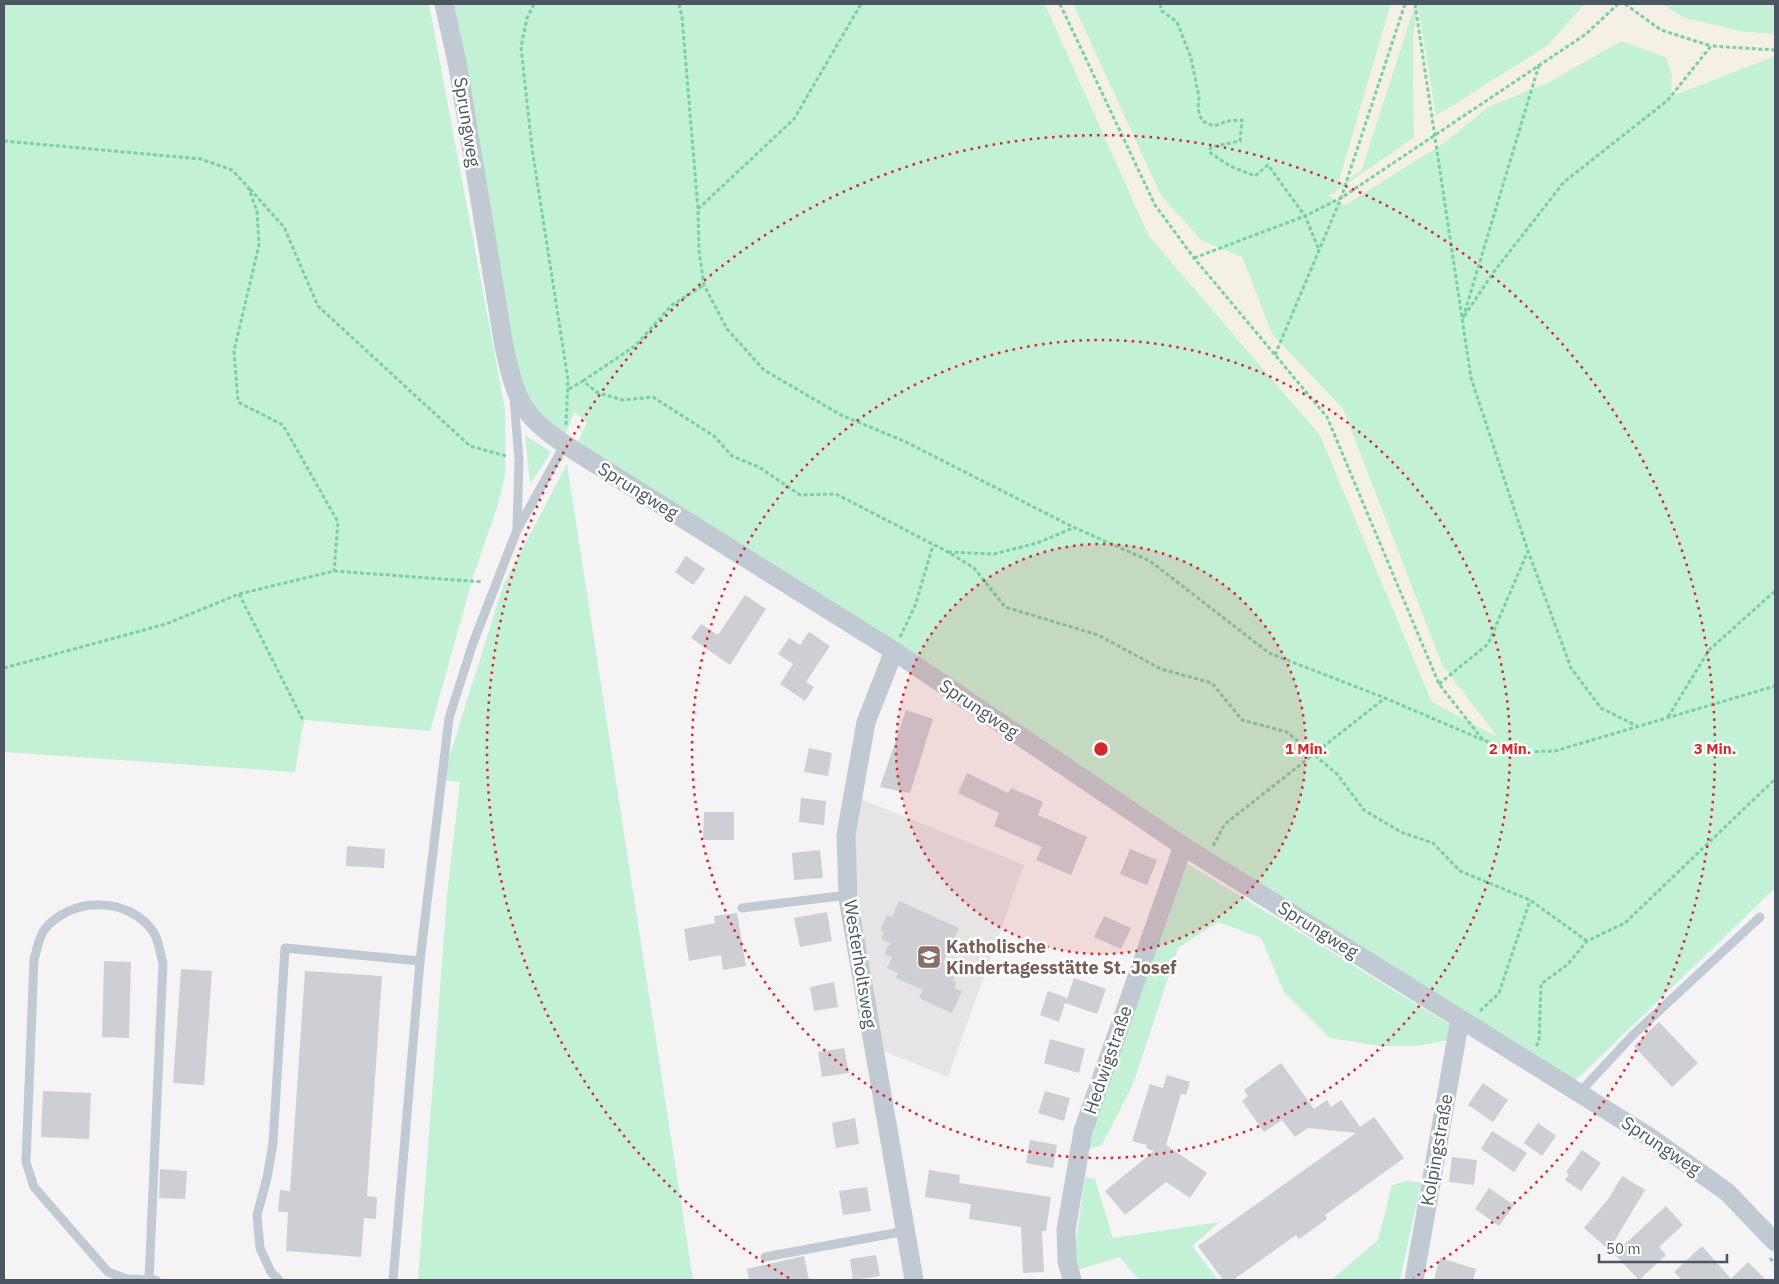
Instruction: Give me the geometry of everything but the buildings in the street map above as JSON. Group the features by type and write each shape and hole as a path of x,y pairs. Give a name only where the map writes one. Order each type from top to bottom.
{"street":[{"name":"Sprungweg","path":"444,4 458,67 504,346 513,388 527,412 536,422 562,442 894,651 1183,846 1527,1063 1648,1136 1727,1192 1775,1242"},
{"name":"Westerholtsweg","path":"894,651 866,722 846,835 848,895 914,1280"},
{"name":"Hedwigstraße","path":"1072,1280 1067,1261 1066,1230 1083,1131 1183,846"},
{"name":"Kolpingstraße","path":"1414,1280 1466,1023"}],"lane":[{"path":"513,388 519,460 517,530"},
{"path":"393,1280 420,960 449,718 472,643 495,583 517,530 562,442"},
{"path":"742,908 848,895"},
{"path":"149,1280 163,963 155,934 137,915 116,906 89,905 61,913 43,931 34,959 26,1162 34,1187 108,1272 128,1279 149,1280 156,1280"},
{"path":"1579,1093 1633,1035 1760,917"},
{"path":"279,1280 271,1272 260,1248 257,1215 267,1178 273,1143 285,948 420,960"},
{"path":"765,1257 906,1232"}],"path":[{"path":"534,4 527,18 521,47 532,148 569,390 566,427 562,442"},
{"path":"677,4 682,16 698,209 699,251 704,285 727,329 764,370 842,415 906,442 1073,527 1150,560 1269,653 1386,698 1483,740 1517,752 1555,750 1775,686"},
{"path":"698,209 794,119 861,4"},
{"path":"1060,4 1155,205 1194,258 1327,417 1439,684 1483,740"},
{"path":"1160,4 1162,10 1177,22 1191,58 1200,97 1198,109 1202,121 1214,126 1227,121 1242,120 1240,141 1211,147 1209,152 1230,166 1255,176 1268,165 1305,216 1319,250"},
{"path":"1275,355 1341,198 1405,4"},
{"path":"1415,4 1471,378 1528,551 1571,668 1601,708 1637,726"},
{"path":"1194,258 1305,216 1341,198 1586,34 1618,4"},
{"path":"1624,4 1661,30 1711,46 1775,50"},
{"path":"1463,318 1493,274 1564,182 1668,100 1711,46"},
{"path":"1463,318 1539,65"},
{"path":"4,141 202,159 232,170 284,228 318,306 470,446 519,460"},
{"path":"248,187 257,211 259,245 234,351 238,402 283,425 338,522 334,571"},
{"path":"569,390 635,346 672,305 704,285"},
{"path":"584,381 598,393 624,400 653,397 714,436 732,456 759,467 800,495 836,494 948,552 974,568 1005,607 1098,635 1161,670 1212,683 1242,720 1287,732 1337,774 1364,810 1402,832 1432,843 1460,871 1530,900 1587,941"},
{"path":"948,552 994,554 1037,543 1073,527"},
{"path":"894,651 915,606 933,545"},
{"path":"1439,684 1488,644 1528,551"},
{"path":"4,668 166,624 239,594 334,571 495,583"},
{"path":"1668,717 1709,650 1775,590"},
{"path":"239,594 303,720"},
{"path":"1205,859 1225,824 1386,698"},
{"path":"1527,1063 1539,1042 1541,984 1567,965 1587,941 1624,923 1775,779"},
{"path":"1466,1023 1499,993 1530,900"}],"shaded area":[{"name":"Katholische Kindertagesstätte St. Josef","path":"861,799 1024,865 948,1077 879,1049 853,856"}],"green space":[{"path":"4,4 429,4 505,409 505,475 498,505 473,577 430,731 304,720 295,772 4,752"},
{"path":"452,4 1045,4 1149,236 1320,435 1432,702 1496,736 1442,665 1343,409 1272,334 1242,257 1202,241 1161,196 1073,4 1391,4 1338,186 1361,171 1415,4 1585,4 1547,46 1436,116 1418,9 1413,37 1414,138 1329,196 1345,205 1445,142 1488,107 1549,82 1621,41 1666,57 1672,74 1672,96 1775,56 1775,888 1575,1081 1212,857 578,442 587,422 574,412 566,434 526,404 507,335"},
{"path":"1662,4 1775,4 1775,34 1744,32 1685,18"},
{"path":"525,435 551,452 530,484"},
{"path":"567,464 693,1280 418,1280 447,896 460,782 442,780 503,586"},
{"path":"1183,861 1452,1026 1449,1040 1416,1046 1380,1046 1330,1038 1284,992 1261,938 1218,922 1178,948 1133,1084 1102,1145 1089,1149 1094,1117"},
{"path":"1085,1177 1095,1179 1113,1238 1220,1222 1192,1246 1218,1280 1139,1280 1120,1257 1077,1270 1075,1248"},
{"path":"1408,1181 1421,1183 1400,1280 1331,1280 1378,1240 1392,1185"}],"sand":[{"path":"1045,4 1073,4 1161,196 1202,241 1242,257 1272,334 1343,409 1442,665 1497,736 1432,702 1320,435 1149,236"},
{"path":"1391,4 1415,4 1361,171 1337,187"},
{"path":"1585,4 1662,4 1685,18 1744,32 1775,34 1775,56 1671,96 1672,74 1666,57 1621,41 1549,82 1488,107 1445,142 1345,205 1329,196 1414,138 1413,37 1418,7 1436,116 1547,46"}],"place":[{"name":"Katholische Kindertagesstätte St. Josef","path":"929,957"}]}
